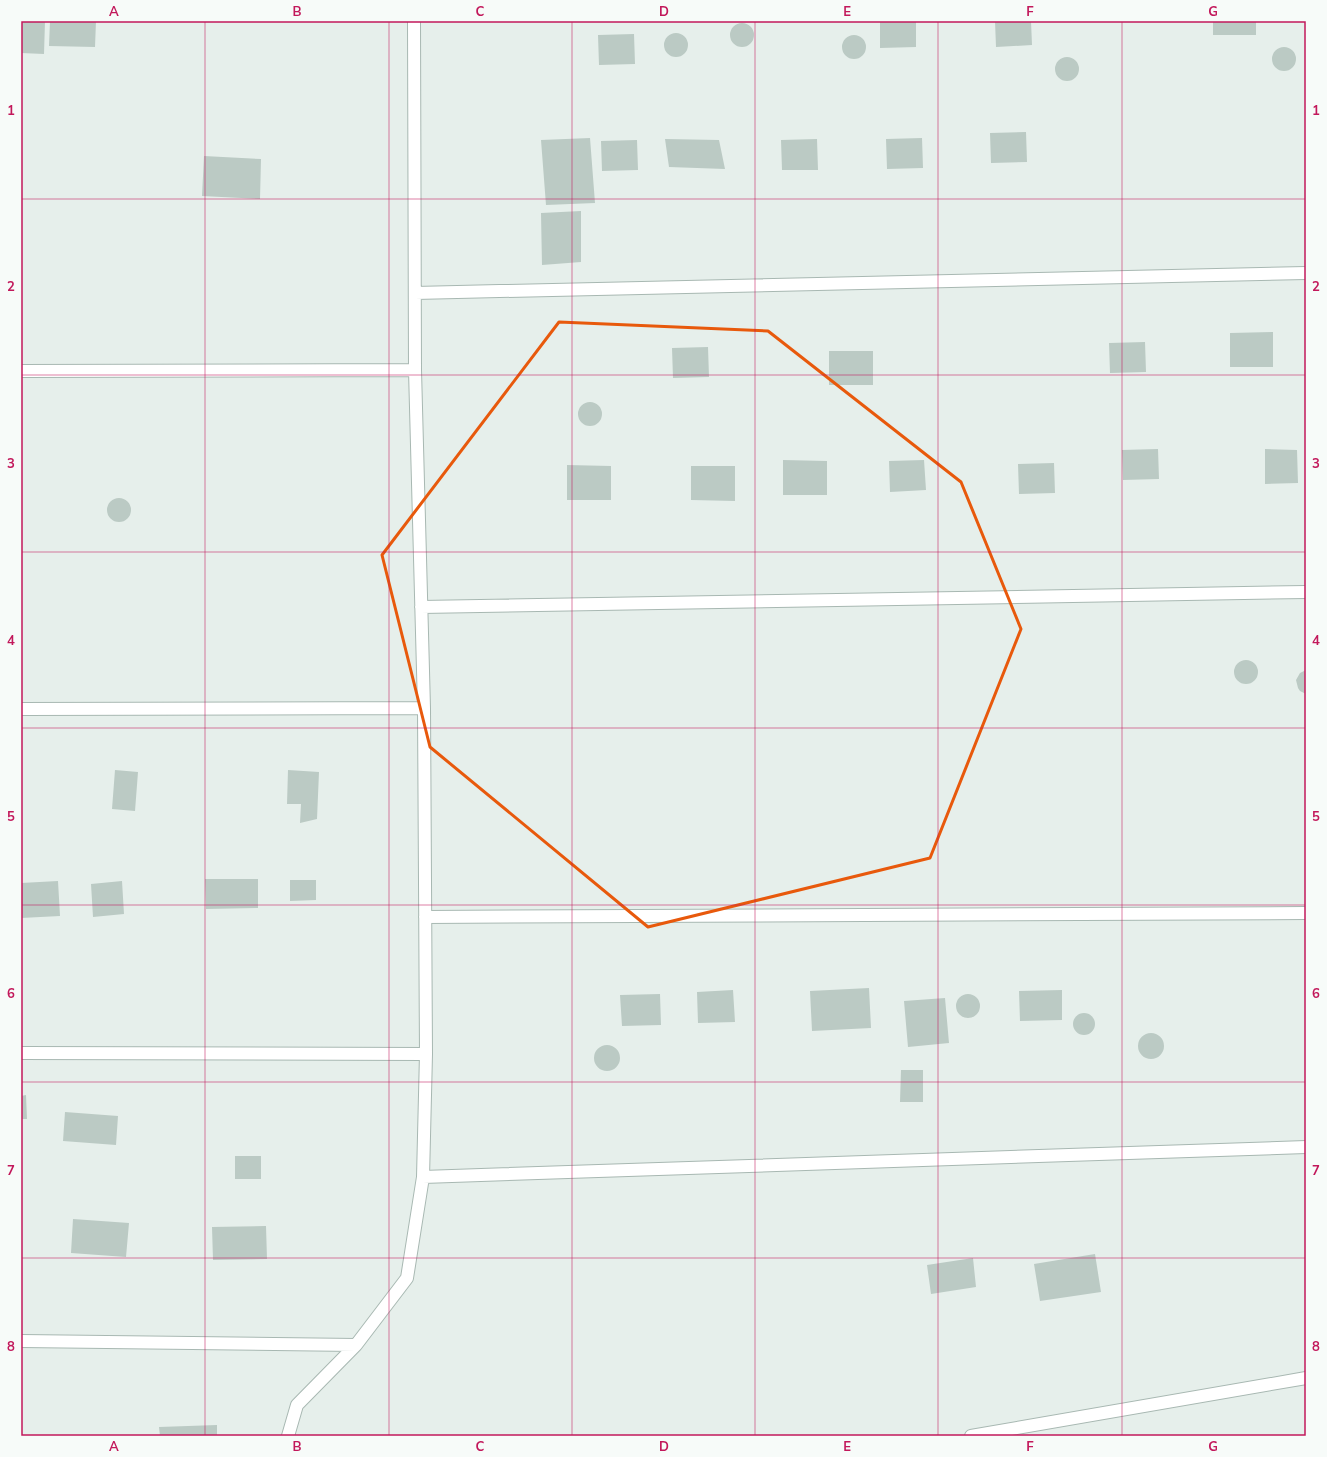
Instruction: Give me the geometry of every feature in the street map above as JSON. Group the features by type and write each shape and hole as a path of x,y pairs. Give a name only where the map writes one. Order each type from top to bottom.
{"street":[{"path":"288,1436 297,1405 356,1345 407,1278 423,1177 426,1054 424,708 415,370 414,21"},
{"path":"415,293 1306,273"},
{"path":"21,371 415,370"},
{"path":"421,607 1306,592"},
{"path":"21,709 424,708"},
{"path":"425,917 1306,912"},
{"path":"21,1053 426,1054"},
{"path":"423,1177 1306,1148"},
{"path":"21,1341 356,1345"},
{"path":"971,1436 1306,1378"}],"highlighted area":[{"path":"559,322 768,331 961,482 1021,629 930,858 648,927 430,747 382,555"}],"building":[{"path":"21,21 45,21 44,54 21,53"},
{"path":"50,21 96,21 95,47 49,46"},
{"path":"880,21 916,21 916,47 880,48"},
{"path":"995,21 1031,21 1032,45 996,47"},
{"path":"1213,21 1256,21 1256,35 1213,35"},
{"path":"742,23 751,26 754,35 751,44 742,47 733,44 730,35 733,26"},
{"path":"676,33 685,36 688,45 685,54 676,57 667,54 664,45 667,36"},
{"path":"634,34 635,64 599,65 598,35"},
{"path":"854,35 863,38 866,47 863,56 854,59 845,56 842,47 845,38"},
{"path":"1284,47 1293,50 1296,59 1293,68 1284,71 1275,68 1272,59 1275,50"},
{"path":"1067,57 1076,60 1079,69 1076,78 1067,81 1058,78 1055,69 1058,60"},
{"path":"1026,132 1027,162 991,163 990,133"},
{"path":"590,138 595,203 546,205 541,140"},
{"path":"922,138 923,168 887,169 886,139"},
{"path":"665,139 719,140 725,169 669,167"},
{"path":"817,139 818,170 782,170 781,140"},
{"path":"637,140 638,170 602,171 601,141"},
{"path":"204,156 261,159 260,199 202,196"},
{"path":"581,211 581,262 542,265 541,213"},
{"path":"1273,332 1273,367 1230,367 1230,333"},
{"path":"1145,342 1146,372 1110,373 1109,343"},
{"path":"708,347 709,377 673,378 672,348"},
{"path":"829,351 873,351 873,385 829,385"},
{"path":"590,402 599,405 602,414 599,423 590,426 581,423 578,414 581,405"},
{"path":"1158,449 1159,479 1123,480 1122,450"},
{"path":"1265,449 1297,450 1298,483 1265,484"},
{"path":"783,460 827,461 827,495 783,495"},
{"path":"924,460 926,490 890,492 889,461"},
{"path":"1054,463 1055,493 1019,494 1018,464"},
{"path":"567,465 611,466 611,500 567,500"},
{"path":"691,466 735,466 735,501 691,500"},
{"path":"119,498 128,501 131,510 128,519 119,522 110,519 107,510 110,501"},
{"path":"1246,660 1255,663 1258,672 1255,681 1246,684 1237,681 1234,672 1237,663"},
{"path":"1306,670 1306,694 1300,691 1296,680 1300,673"},
{"path":"115,770 138,772 135,811 112,809"},
{"path":"288,770 319,772 317,819 300,823 301,804 287,804"},
{"path":"205,879 258,879 258,908 206,909"},
{"path":"290,880 316,880 316,900 290,901"},
{"path":"58,881 60,916 21,918 21,883"},
{"path":"122,881 124,914 93,917 91,884"},
{"path":"869,988 871,1028 812,1031 810,991"},
{"path":"733,990 735,1022 698,1023 697,992"},
{"path":"1062,990 1062,1020 1020,1021 1019,991"},
{"path":"660,994 661,1025 622,1026 620,995"},
{"path":"968,994 977,997 980,1006 977,1015 968,1018 959,1015 956,1006 959,997"},
{"path":"945,998 949,1043 908,1047 904,1001"},
{"path":"1084,1013 1088,1014 1094,1020 1094,1028 1088,1034 1084,1035 1080,1034 1074,1028 1073,1024 1074,1020 1080,1014"},
{"path":"1151,1033 1160,1037 1164,1046 1160,1055 1151,1059 1142,1055 1138,1046 1142,1037"},
{"path":"607,1045 616,1049 620,1058 616,1067 607,1071 598,1067 594,1058 598,1049"},
{"path":"901,1070 923,1070 923,1102 900,1102"},
{"path":"26,1095 27,1119 21,1119 21,1096"},
{"path":"65,1112 118,1116 116,1145 63,1141"},
{"path":"235,1156 261,1156 261,1179 235,1179"},
{"path":"73,1219 129,1223 126,1257 71,1253"},
{"path":"266,1226 267,1259 213,1260 212,1227"},
{"path":"1095,1254 1101,1292 1040,1301 1034,1264"},
{"path":"973,1258 976,1287 931,1294 927,1265"},
{"path":"217,1425 217,1436 160,1436 159,1427"}]}
